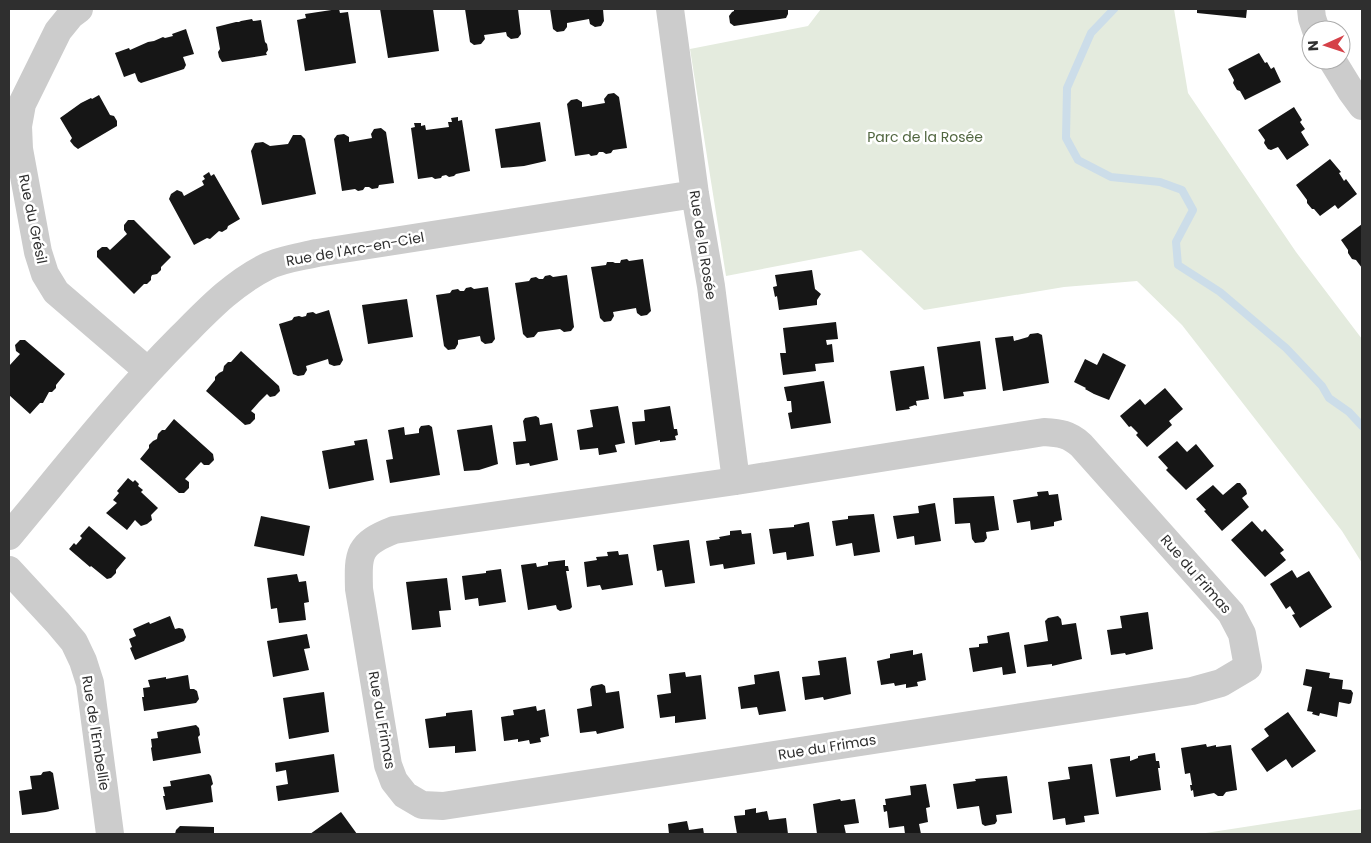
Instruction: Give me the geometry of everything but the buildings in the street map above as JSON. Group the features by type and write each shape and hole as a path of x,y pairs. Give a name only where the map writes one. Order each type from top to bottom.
{"street":[{"name":"Rue du Grésil","path":"79,9 71,15 58,32 22,104 18,126 19,149 38,252 45,274 56,292 148,371"},
{"name":"Rue de la Rosée","path":"670,9 695,194 711,286 736,481"},
{"path":"1338,70 1362,106"},
{"name":"Rue de l'Arc-en-Ciel","path":"9,536 148,371 220,299 240,282 267,266 317,253 695,194"},
{"name":"Rue du Frimas","path":"1044,432 1059,433 1072,437 1231,613 1242,634 1248,667 1221,683 1192,691 463,803 443,806 422,805 405,795 394,781 388,765 360,589 359,564 363,548 376,537 394,530 736,481 1044,432"},
{"name":"Rue de l'Embellie","path":"9,570 58,622 74,642 83,662 90,683 110,834"}],"green space":[{"name":"Parc de la Rosée","path":"821,9 1174,9 1188,93 1296,252 1362,339 1362,563 1342,531 1182,325 1137,281 1064,287 924,310 861,250 726,276 690,49 808,26"},
{"path":"1362,809 1362,834 1199,834"}],"waterway":[{"path":"1114,9 1091,33 1067,88 1066,138 1078,160 1111,177 1160,182 1182,190 1193,210 1176,242 1178,265 1220,292 1286,348 1322,386 1329,398 1349,412 1362,426"}]}
